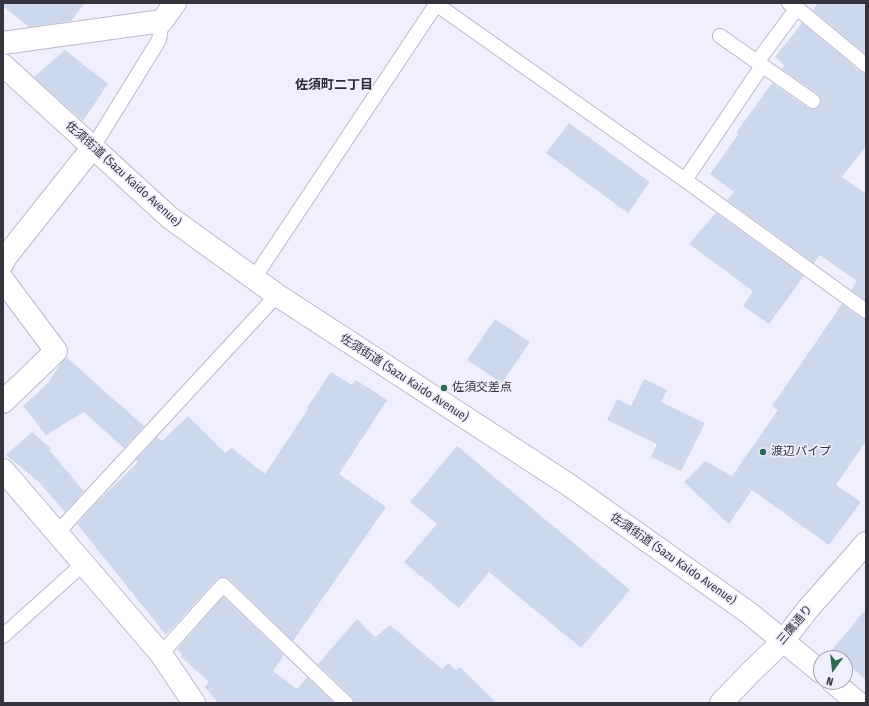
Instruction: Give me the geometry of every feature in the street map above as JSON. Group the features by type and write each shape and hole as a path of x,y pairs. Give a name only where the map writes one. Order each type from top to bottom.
{"street":[{"path":"3,43 162,21 175,3"},
{"name":"佐須街道 (Sazu Kaido Avenue)","path":"3,65 169,217 277,295 569,485 750,613 813,665"},
{"path":"3,263 5,258 93,147"},
{"path":"3,280 56,351 3,402"},
{"path":"3,470 161,654 194,703"},
{"name":"三鷹通り","path":"721,703 750,672 784,640 808,609 866,543"},
{"path":"843,690 858,703"}],"lane":[{"path":"254,278 437,4 866,311"},
{"path":"685,180 760,64 793,5 866,65"},
{"path":"93,147 159,40 162,21"},
{"path":"720,36 813,101"},
{"path":"57,533 277,295"},
{"path":"3,636 83,564"},
{"path":"161,654 224,585 346,703"}],"building":[{"path":"3,3 85,3 71,21 29,27 3,6"},
{"path":"818,3 866,3 866,54 813,10"},
{"path":"802,23 861,72 866,73 866,146 842,177 866,194 866,301 851,290 857,281 820,255 814,263 727,200 734,192 710,174 738,135 736,133 772,83 808,108 816,109 820,106 821,98 818,94 782,69 784,65 775,57"},
{"path":"65,50 108,84 83,121 34,77"},
{"path":"569,123 650,182 628,213 546,153"},
{"path":"716,213 804,276 769,324 743,306 753,291 689,244"},
{"path":"842,304 861,318 866,319 866,441 836,485 861,502 829,545 752,490 729,524 684,482 705,461 732,476 778,410 772,406"},
{"path":"495,319 530,342 502,383 467,360"},
{"path":"66,357 144,426 124,448 84,412 46,435 23,406 48,383"},
{"path":"331,372 352,385 356,380 387,400 339,474 386,507 293,641 229,579 225,577 220,577 217,579 166,635 77,524 138,462 136,460 157,437 162,441 188,416 225,453 232,448 265,474"},
{"path":"644,379 667,390 661,402 705,423 681,471 651,457 657,444 607,420 617,399 631,406"},
{"path":"32,432 51,448 49,450 84,491 65,512 40,483 6,455"},
{"path":"457,446 630,590 581,648 489,572 459,608 404,562 437,524 410,502"},
{"path":"223,597 284,655 273,671 297,689 307,677 334,703 218,703 205,687 209,682 180,656 182,654 177,649"},
{"path":"866,609 866,680 853,669 853,650 832,650"},
{"path":"357,619 375,637 390,625 442,669 448,663 456,670 460,667 497,703 354,703 352,697 318,664"}],"place":[{"name":"佐須交差点","path":"444,388"},
{"name":"渡辺パイプ","path":"763,452"}],"district":[{"name":"佐須町二丁目","path":"334,85"}]}
